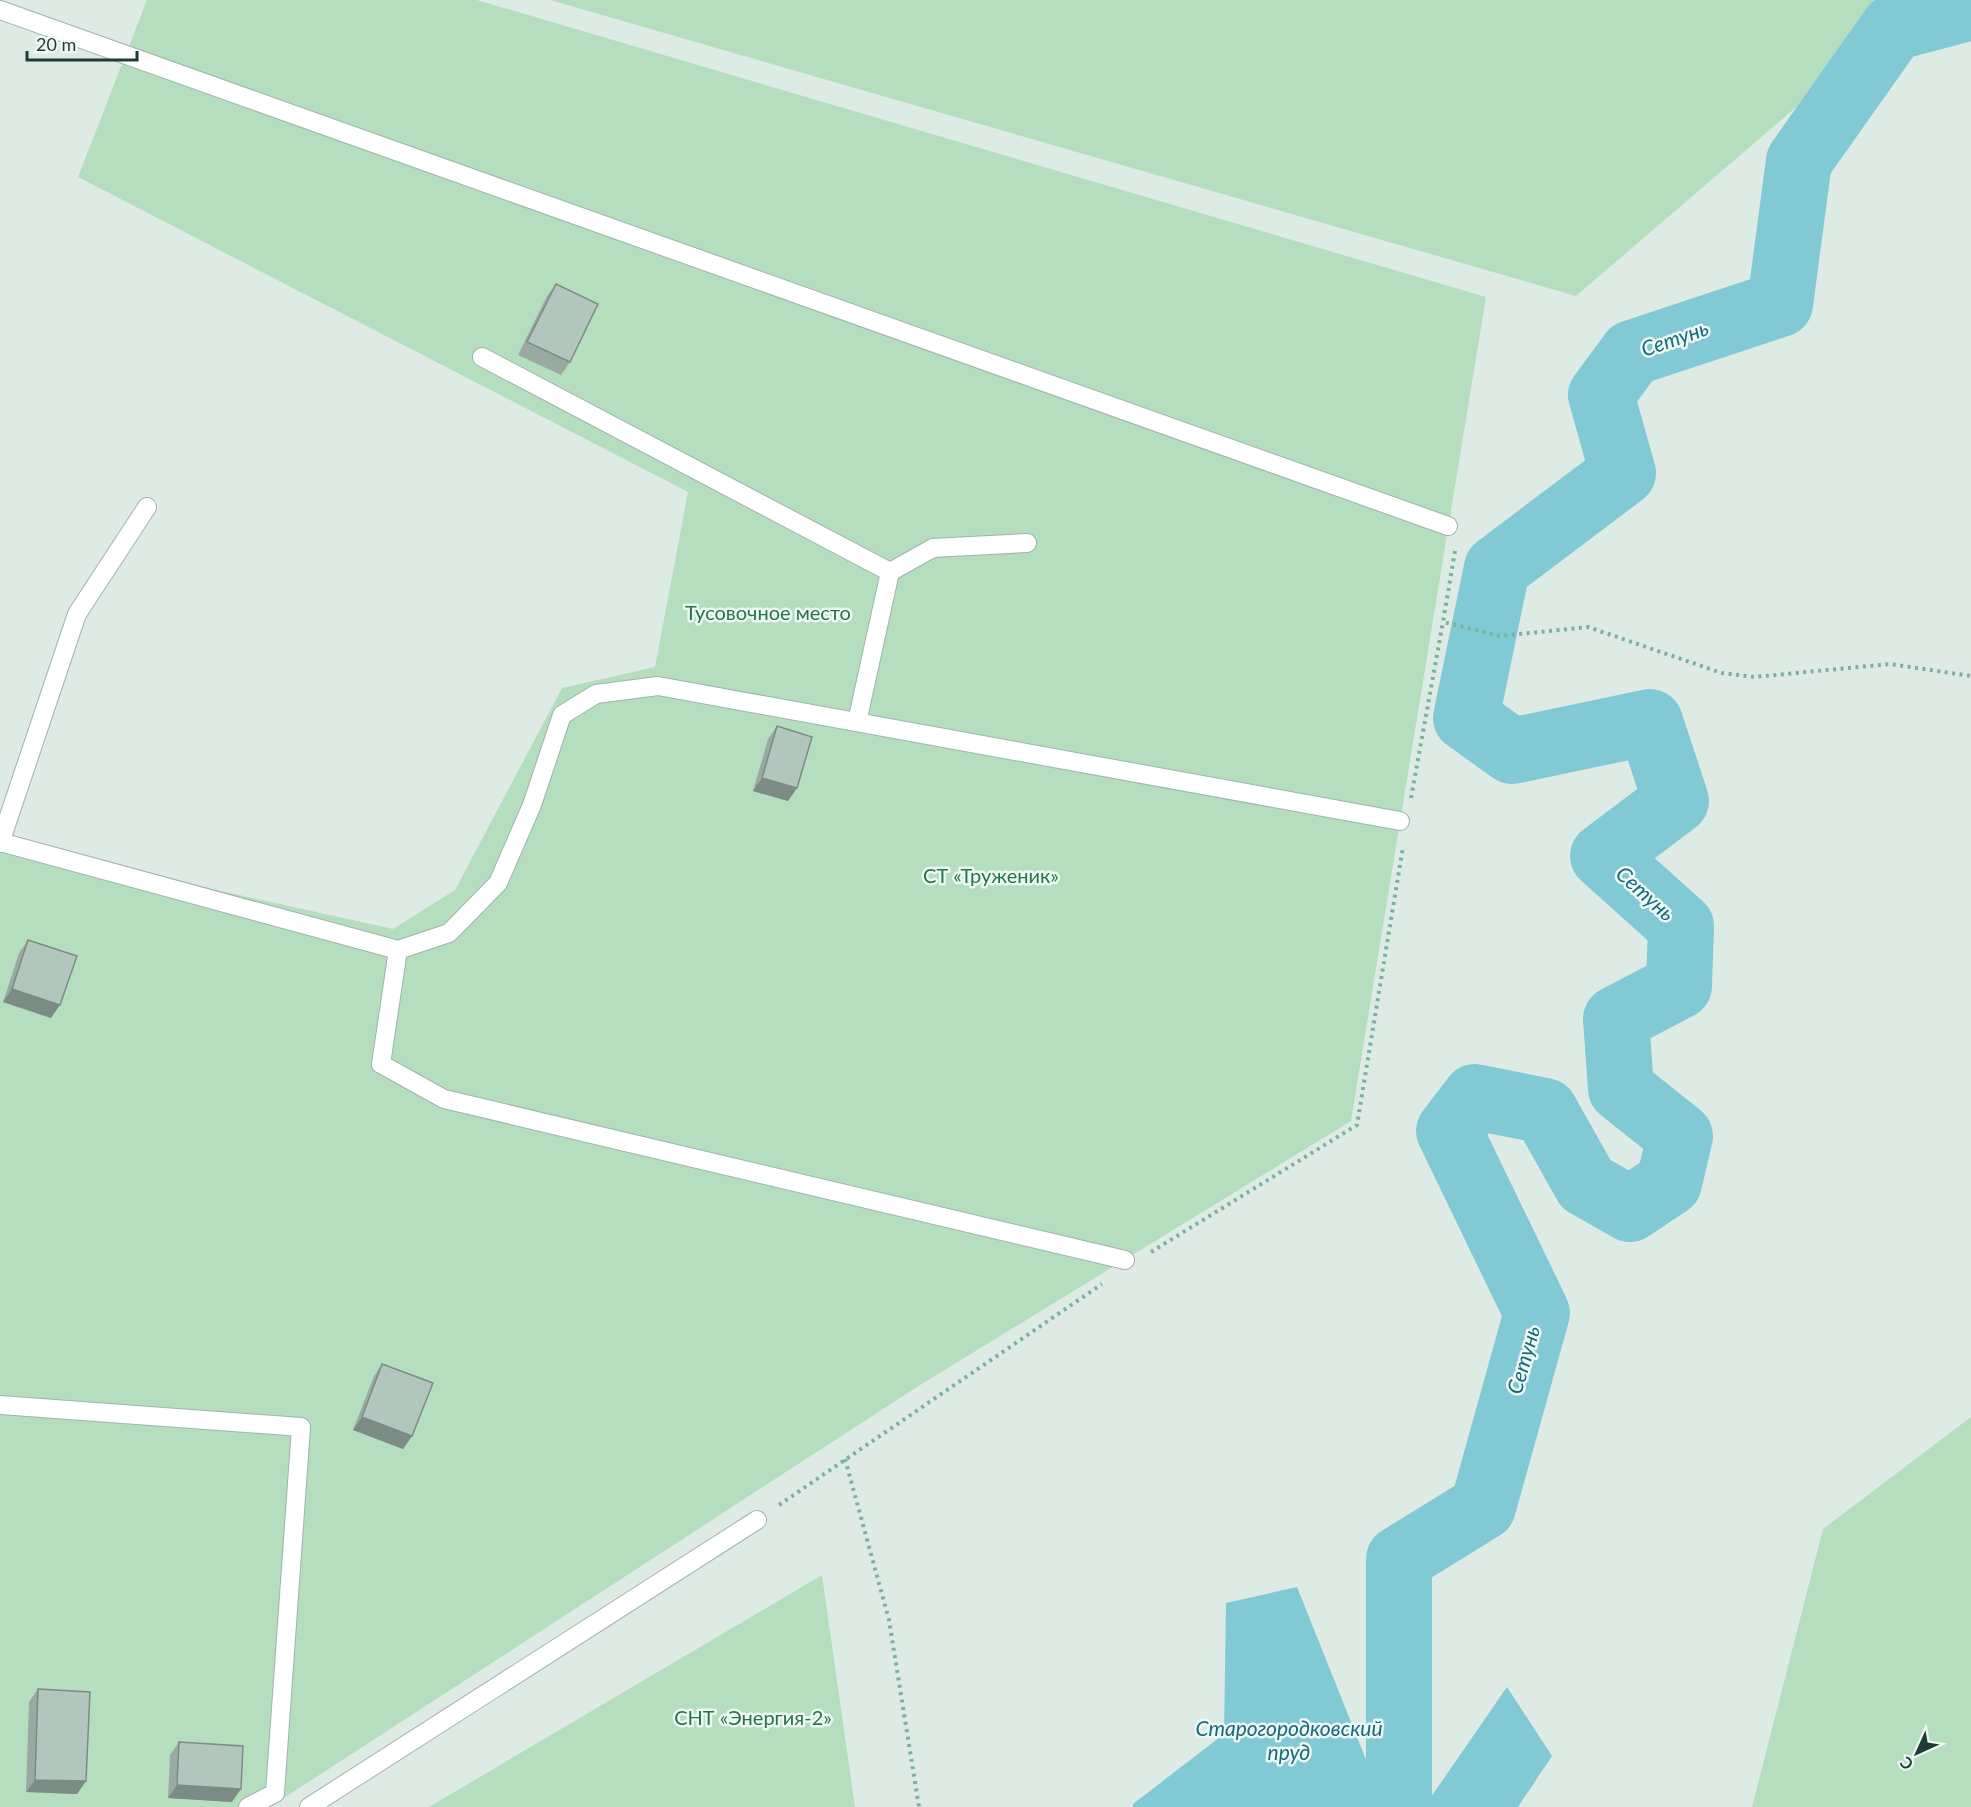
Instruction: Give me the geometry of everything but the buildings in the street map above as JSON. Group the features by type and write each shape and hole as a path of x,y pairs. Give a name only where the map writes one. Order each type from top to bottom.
{"lane":[{"path":"0,10 1448,526"},
{"path":"482,357 890,572"},
{"path":"147,507 77,614 0,842 398,950 448,933 498,883 532,805 562,715 596,694 658,686 1405,815"},
{"path":"857,722 890,572 933,548 1027,543"},
{"path":"398,950 381,1064 444,1099 1134,1259"},
{"path":"0,1405 301,1427 275,1793 257,1805"},
{"path":"309,1807 757,1520"}],"path":[{"path":"1405,815 1443,622 1457,537 1448,526"},
{"path":"1443,622 1500,636 1588,627 1722,673 1754,677 1890,664 1971,676"},
{"path":"1134,1259 1357,1125 1404,844"},
{"path":"757,1520 1110,1279"},
{"path":"845,1459 889,1620 919,1807"}],"green space":[{"name":"СТ «Труженик»","path":"147,0 477,0 1486,297 1351,1121 917,1387 270,1807 0,1807 0,842 393,929 455,890 562,688 655,667 688,492 78,177"},
{"path":"550,0 1921,0 1576,296"},
{"path":"1971,1417 1971,1807 1752,1807 1823,1529"},
{"name":"СНТ «Энергия-2»","path":"822,1575 855,1807 429,1807"}],"water":[{"name":"Старогородковский пруд","path":"1297,1587 1385,1807 1133,1807 1133,1804 1224,1734 1226,1603"},
{"name":"Старогородковский пруд","path":"1507,1687 1552,1756 1518,1807 1424,1807"}],"waterway":[{"name":"Сетунь","path":"1399,1807 1399,1559 1483,1507 1537,1313 1449,1131 1475,1097 1545,1111 1586,1184 1630,1209 1669,1183 1680,1136 1621,1089 1616,1019 1679,986 1681,926 1603,856 1676,801 1650,722 1512,751 1466,718 1497,568 1623,473 1601,395 1632,353 1780,304 1799,161 1893,28 1971,7"}],"park label":[{"name":"Тусовочное место","path":"768,613"}]}
